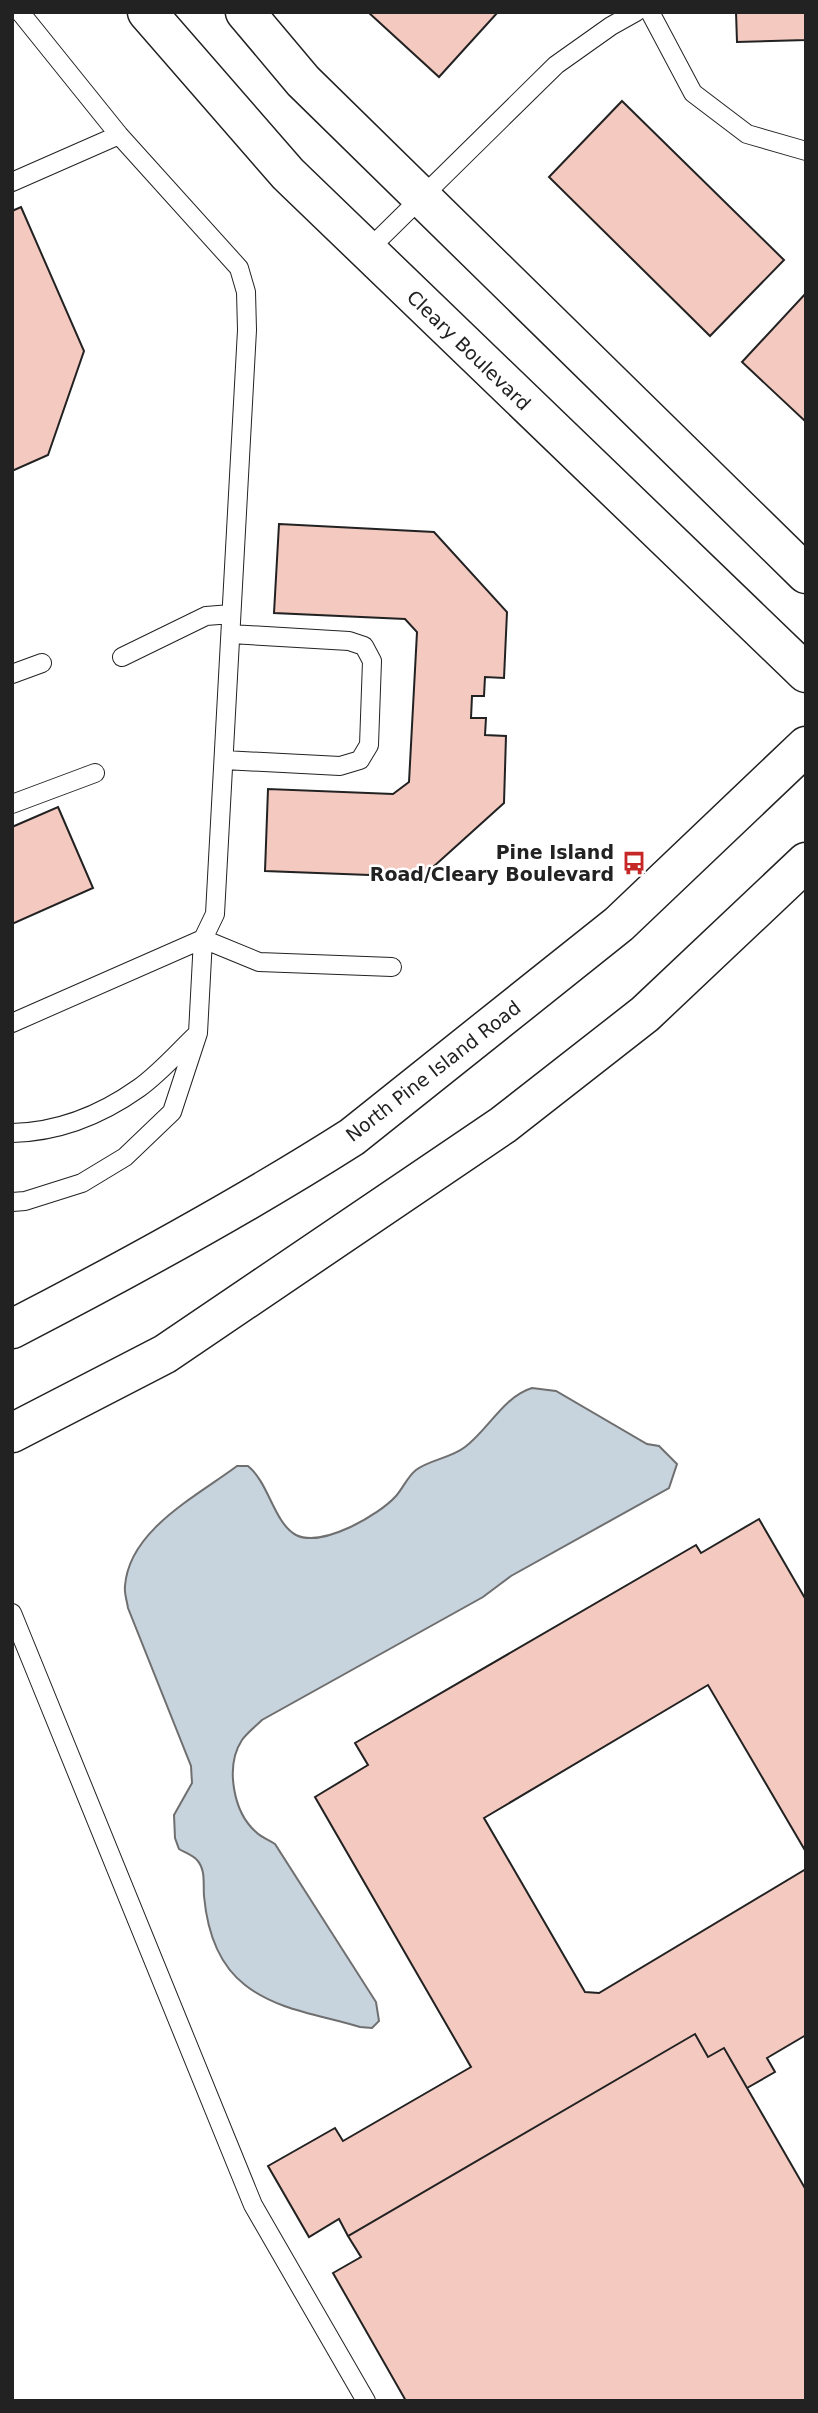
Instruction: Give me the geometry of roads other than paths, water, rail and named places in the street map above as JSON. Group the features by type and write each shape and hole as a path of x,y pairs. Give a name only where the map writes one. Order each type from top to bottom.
{"main road":[{"name":"Cleary Boulevard","path":"147,12 288,174 806,673"},
{"path":"245,12 303,80 806,574"},
{"name":"North Pine Island Road","path":"12,1329 108,1279 352,1137 619,924 806,746"},
{"path":"12,1433 165,1354 503,1125 645,1014 806,862"}],"lane":[{"path":"12,1202 25,1201 82,1183 125,1157 172,1112 198,1033 203,939 215,914 247,330 246,292 239,268 119,135 20,12"},
{"path":"367,251 556,65 611,26 636,12"},
{"path":"650,12 693,93 747,134 806,151"},
{"path":"12,182 119,135"},
{"path":"122,657 206,616 232,614"},
{"path":"224,760 340,766 360,760 369,745 372,661 364,646 349,641 230,634"},
{"path":"12,674 42,663"},
{"path":"12,804 95,774"},
{"path":"12,1023 203,939 259,962 392,967"},
{"path":"12,1133 28,1133 79,1122 140,1087 198,1033"},
{"path":"12,1613 253,2205 366,2401"}],"place":[{"name":"Pine Island Road/Cleary Boulevard","path":"634,863"}]}
